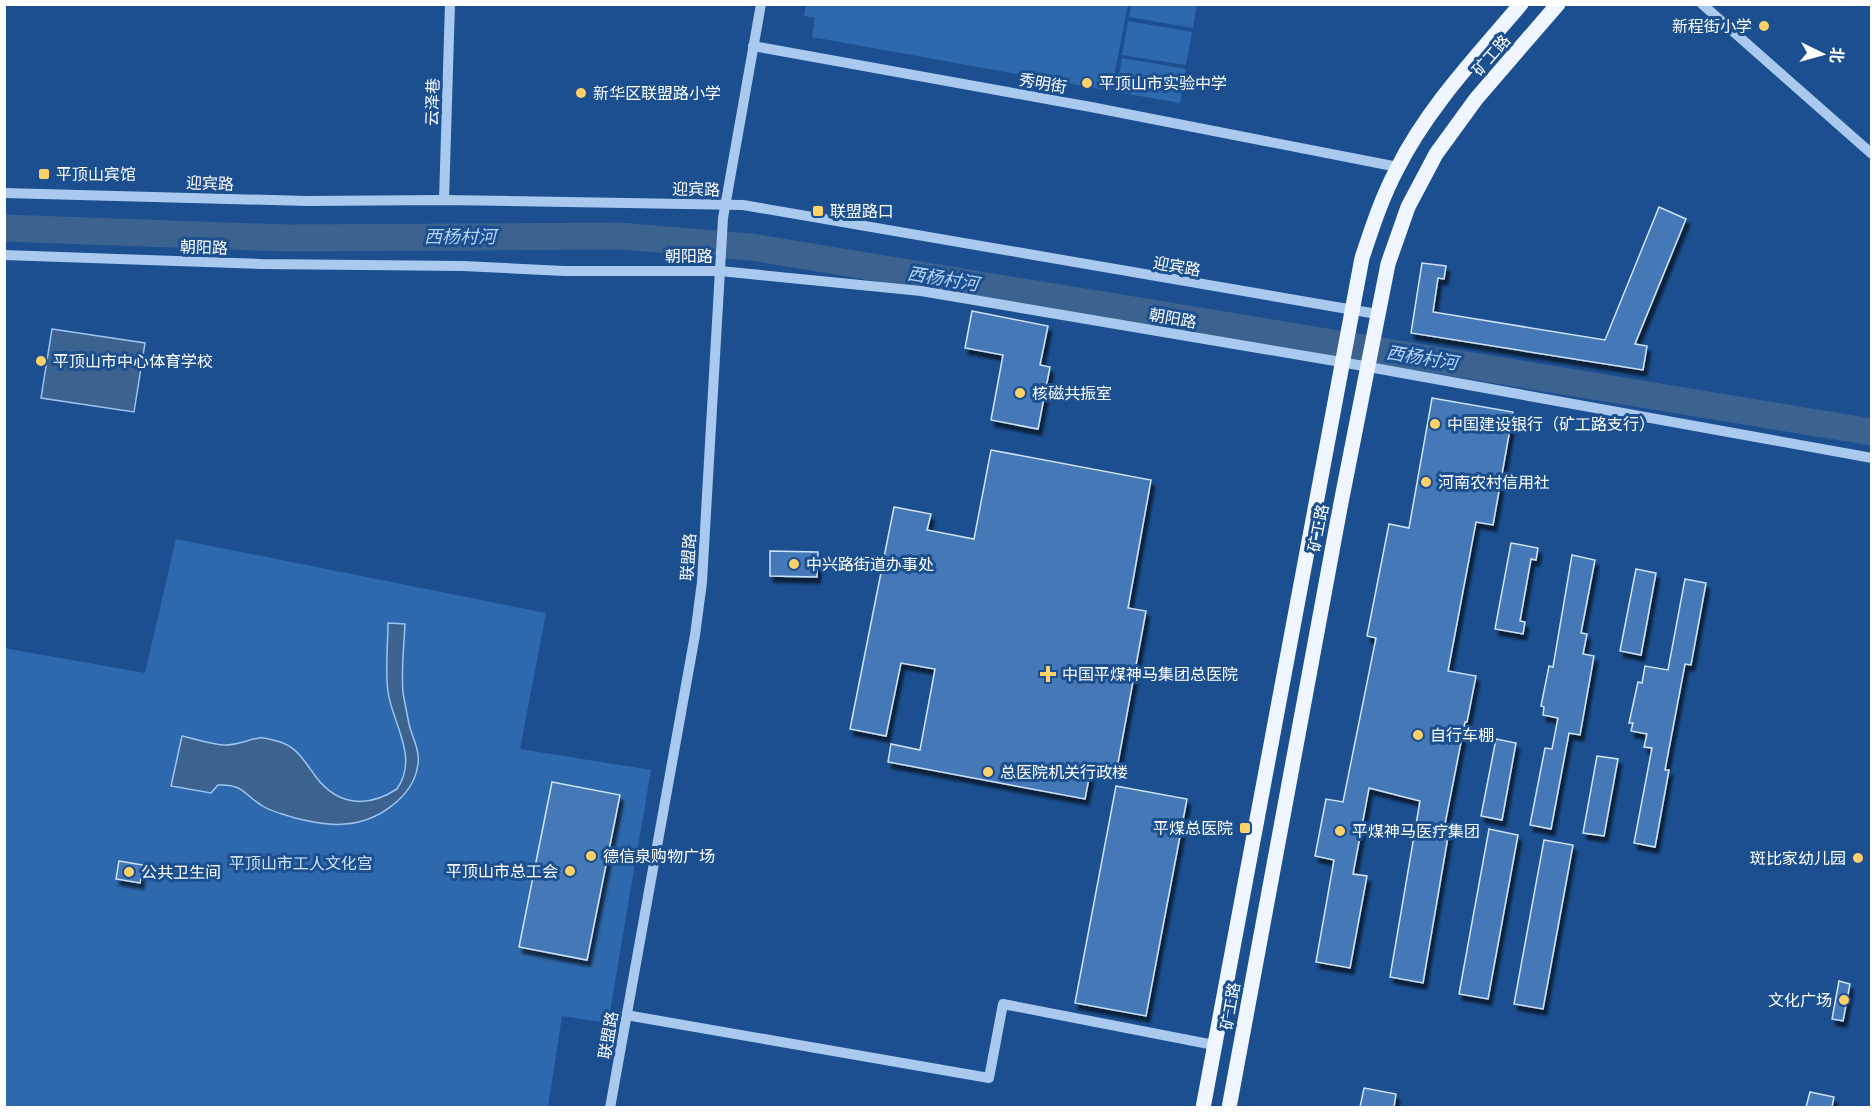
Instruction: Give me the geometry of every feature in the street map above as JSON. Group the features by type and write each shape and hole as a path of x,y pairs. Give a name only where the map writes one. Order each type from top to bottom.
{"main road":[{"name":"矿工路","path":"1203,1107 1362,258 1383,200 1398,167 1429,116 1521,4"},
{"name":"矿工路","path":"1229,1107 1377,314 1391,254 1408,207 1436,154 1476,99 1558,4"}],"street":[{"name":"云泽巷","path":"444,200 450,4"},
{"name":"联盟路","path":"610,1107 695,635 702,582 723,218 761,4"},
{"path":"1702,4 1872,154"},
{"name":"秀明街","path":"753,46 1398,167"},
{"name":"迎宾路","path":"4,193 307,201 444,200 743,205 1377,314"},
{"name":"朝阳路","path":"4,255 260,264 463,266 564,271 720,267 921,291 1341,362 1872,458"},
{"path":"627,1015 989,1078 1003,1004 1214,1045"}],"green space":[{"path":"806,4 1128,5 1111,91 812,37 815,18 804,16"},
{"path":"1131,5 1197,5 1193,28 1129,17"},
{"path":"1128,21 1192,32 1186,65 1122,55"},
{"path":"1122,58 1186,69 1180,103 1116,92"},
{"name":"平顶山市工人文化宫","path":"176,539 546,613 520,749 651,770 608,1023 562,1016 548,1107 5,1107 4,648 145,673"}],"shaded area":[{"path":"52,329 145,343 134,412 41,398"},
{"path":"388,623 405,624 403,693 418,759 415,776 409,787 392,806 357,822 326,824 295,818 269,809 233,786 218,785 211,793 171,786 182,736 223,745 261,738 284,743 300,755 325,787 344,799 364,801 375,799 397,789 406,765 403,741 388,692"}],"building":[{"path":"1659,207 1686,219 1635,344 1647,346 1643,370 1411,333 1422,263 1446,266 1444,279 1438,278 1433,312 1605,340"},
{"path":"972,311 1048,326 1040,365 1050,367 1038,429 991,420 1003,355 965,348"},
{"path":"1432,398 1513,412 1493,525 1476,522 1448,671 1476,676 1445,824 1450,825 1423,983 1390,977 1420,801 1369,788 1353,874 1367,876 1350,968 1316,962 1334,860 1315,856 1326,799 1343,802 1376,638 1367,636 1389,524 1409,528"},
{"path":"991,450 1151,480 1128,608 1146,611 1117,768 1092,763 1085,799 888,762 891,744 920,750 935,669 901,663 886,736 850,729 894,507 931,514 927,530 974,539"},
{"path":"1511,543 1538,548 1536,560 1531,559 1520,621 1525,622 1523,634 1495,629"},
{"name":"中兴路街道办事处","path":"770,551 818,552 817,577 770,576"},
{"path":"1572,555 1595,560 1581,633 1587,634 1583,654 1594,656 1580,735 1569,733 1551,829 1530,825 1545,748 1552,749 1558,718 1543,715 1544,707 1541,706 1549,666 1553,667"},
{"path":"1636,569 1656,573 1641,655 1620,651"},
{"path":"1685,579 1706,583 1691,665 1685,664 1665,770 1669,770 1655,847 1634,843 1652,748 1644,747 1647,734 1631,731 1633,723 1629,723 1638,682 1642,683 1645,666 1668,670"},
{"path":"1496,739 1516,743 1502,820 1481,816"},
{"path":"1597,756 1618,759 1604,836 1583,833"},
{"name":"平顶山市总工会","path":"552,782 620,795 587,960 519,947"},
{"path":"1116,786 1187,799 1146,1016 1075,1003"},
{"path":"1489,829 1518,835 1488,999 1459,994"},
{"path":"1544,840 1573,845 1543,1009 1514,1004"},
{"name":"公共卫生间","path":"119,861 143,865 140,883 116,879"},
{"path":"1839,981 1850,984 1843,1021 1832,1019"},
{"path":"1364,1088 1396,1094 1394,1107 1360,1107"},
{"path":"1810,1092 1834,1097 1832,1107 1806,1107"}],"waterway":[{"name":"西杨村河","path":"4,228 286,238 620,236 751,247 1872,432"}],"place":[{"name":"新程街小学","path":"1764,26"},
{"name":"平顶山市实验中学","path":"1087,83"},
{"name":"新华区联盟路小学","path":"581,93"},
{"name":"平顶山宾馆","path":"44,174"},
{"name":"联盟路口","path":"818,211"},
{"name":"平顶山市中心体育学校","path":"41,361"},
{"name":"核磁共振室","path":"1020,393"},
{"name":"中国建设银行（矿工路支行）","path":"1435,424"},
{"name":"河南农村信用社","path":"1426,482"},
{"name":"中兴路街道办事处","path":"794,564"},
{"name":"中国平煤神马集团总医院","path":"1048,674"},
{"name":"自行车棚","path":"1418,735"},
{"name":"总医院机关行政楼","path":"988,772"},
{"name":"平煤总医院","path":"1245,828"},
{"name":"平煤神马医疗集团","path":"1340,831"},
{"name":"德信泉购物广场","path":"591,856"},
{"name":"斑比家幼儿园","path":"1858,858"},
{"name":"平顶山市总工会","path":"570,871"},
{"name":"公共卫生间","path":"129,872"},
{"name":"文化广场","path":"1844,1000"}]}
